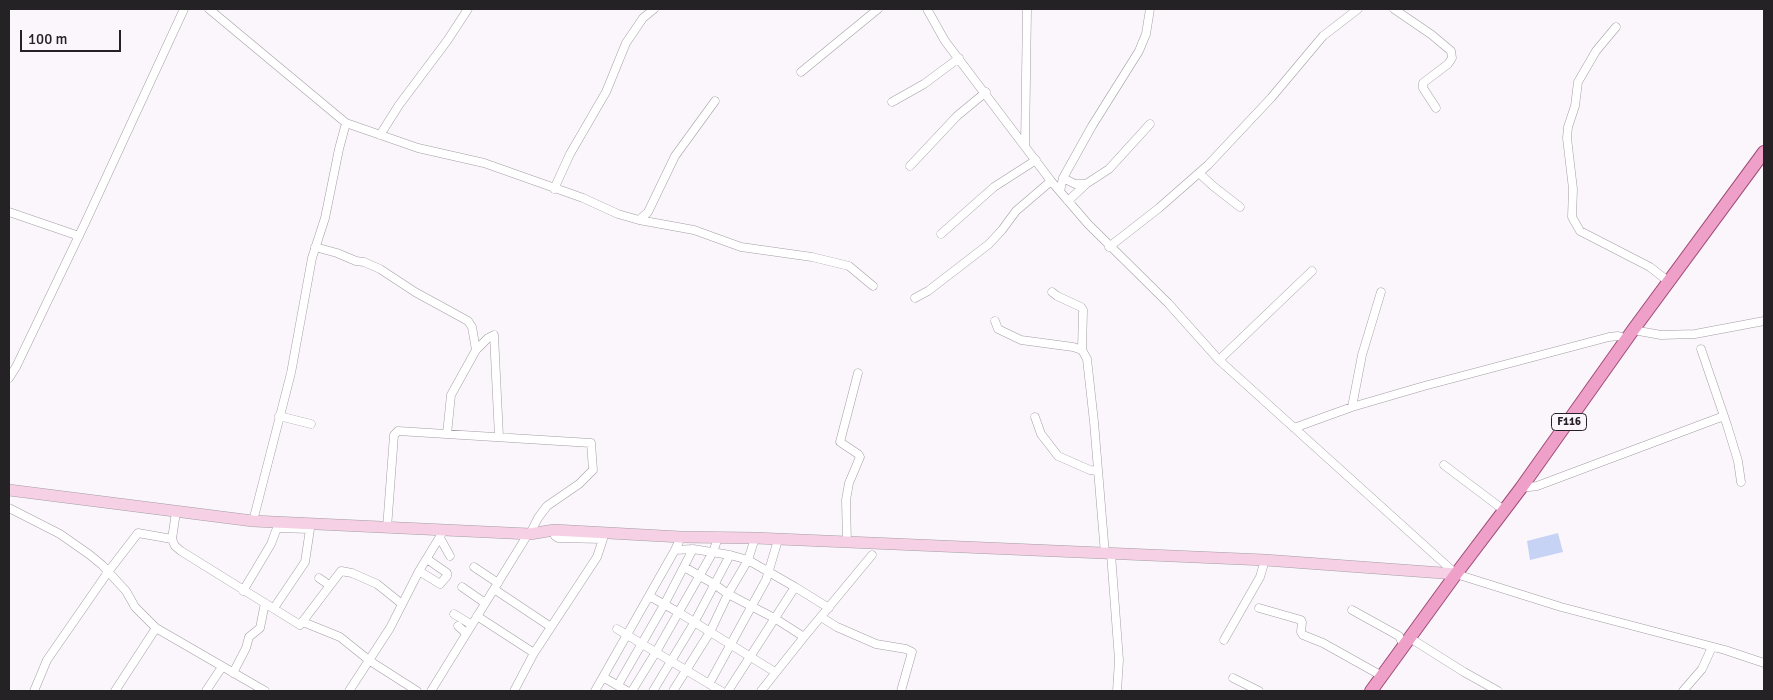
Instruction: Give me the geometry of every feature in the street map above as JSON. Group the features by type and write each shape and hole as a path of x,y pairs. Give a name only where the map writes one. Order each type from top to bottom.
{"main road":[{"name":"F116","path":"1371,691 1456,574 1505,511 1764,152"}],"street":[{"path":"9,378 16,367 184,9"},
{"path":"209,9 346,124 418,148 484,163 583,198 618,214 639,220 694,230 741,246 812,257 849,266 873,286"},
{"path":"380,135 399,105 447,41 468,9"},
{"path":"554,189 570,154 606,92 626,43 643,18 654,9"},
{"path":"801,72 878,9"},
{"path":"927,9 945,41 986,92 1051,181 1109,247 1168,303 1219,360 1456,574"},
{"path":"1025,146 1027,9"},
{"path":"1060,191 1063,178 1092,126 1139,51 1146,34 1150,9"},
{"path":"1109,247 1199,173 1230,143 1323,36 1358,9"},
{"path":"1394,9 1432,35 1451,51 1452,58 1448,64 1423,82 1423,88 1436,108"},
{"path":"1616,27 1596,52 1578,82 1575,106 1568,127 1567,138 1573,189 1572,217 1580,230 1650,267 1669,282"},
{"path":"892,102 924,84 959,58"},
{"path":"910,166 957,116 986,92"},
{"path":"639,220 648,212 675,156 715,101"},
{"path":"253,521 290,373 315,247 326,218 339,149 346,124"},
{"path":"1068,201 1086,184 1109,169 1150,124"},
{"path":"941,234 994,187 1036,160"},
{"path":"1199,173 1240,207"},
{"path":"1063,178 1075,184 1086,184"},
{"path":"915,298 928,291 989,244 1016,211 1051,181"},
{"path":"9,212 78,236"},
{"path":"315,247 364,262 380,269 468,321 472,327 476,350"},
{"path":"1219,360 1312,271"},
{"path":"1052,292 1084,310 1082,350 1087,359 1097,471 1119,660 1117,691"},
{"path":"1352,407 1362,355 1381,292"},
{"path":"994,321 998,330 1021,340 1073,347 1082,350"},
{"path":"1294,428 1352,407 1609,337 1695,334 1764,321"},
{"path":"447,434 451,395 476,350 488,338 494,335 499,437"},
{"path":"1701,348 1738,461 1741,482"},
{"path":"847,543 847,492 860,457 840,442 858,374"},
{"path":"278,416 312,424"},
{"path":"1521,488 1537,486 1724,416"},
{"path":"1035,417 1041,434 1058,456 1090,470 1097,471"},
{"path":"388,528 395,432 591,443 593,470 579,484 547,506 538,518 431,691"},
{"path":"1444,464 1505,511"},
{"path":"9,490 253,521 388,528 442,534 529,534 554,530 681,537 755,538 1265,560 1456,574 1561,607 1712,646 1764,663"},
{"path":"9,508 60,534 90,555 126,591 135,607 156,628 265,691"},
{"path":"176,512 172,539 175,546 300,625 341,571 352,573 377,584 402,604"},
{"path":"244,591 271,544 276,528 310,529 305,562 274,608"},
{"path":"514,691 534,653 597,557 603,539 558,538 555,536 554,530"},
{"path":"34,691 47,660 108,572 138,533 172,539"},
{"path":"442,534 450,556"},
{"path":"349,691 370,661 419,571 442,534"},
{"path":"595,691 676,550 681,537"},
{"path":"632,691 713,552 718,538"},
{"path":"673,691 710,632 728,594 748,560 755,538"},
{"path":"709,684 769,572 778,540"},
{"path":"676,550 692,549 748,560 829,608"},
{"path":"618,685 664,605 692,549"},
{"path":"653,691 694,623 730,555"},
{"path":"761,691 872,555"},
{"path":"419,571 440,584 448,576 447,573 427,559"},
{"path":"1224,640 1256,584 1265,560"},
{"path":"474,567 551,628"},
{"path":"684,567 700,575 728,594 776,618 804,637"},
{"path":"319,578 329,585"},
{"path":"462,587 485,603"},
{"path":"728,691 795,587"},
{"path":"649,596 775,672"},
{"path":"233,673 246,648 249,637 260,628 265,603"},
{"path":"1258,608 1301,620 1301,632 1303,635 1323,643 1382,676"},
{"path":"1352,610 1498,691"},
{"path":"454,614 472,625"},
{"path":"477,616 534,653"},
{"path":"821,618 876,644 906,649 912,652 900,691"},
{"path":"303,622 340,637 370,661 417,691"},
{"path":"458,626 466,634"},
{"path":"115,691 156,628"},
{"path":"617,628 720,691"},
{"path":"1683,691 1702,668 1712,646"},
{"path":"206,691 222,667"},
{"path":"603,677 627,691"},
{"path":"1233,678 1259,691"}],"water":[{"path":"1558,533 1563,552 1530,560 1527,541"}]}
